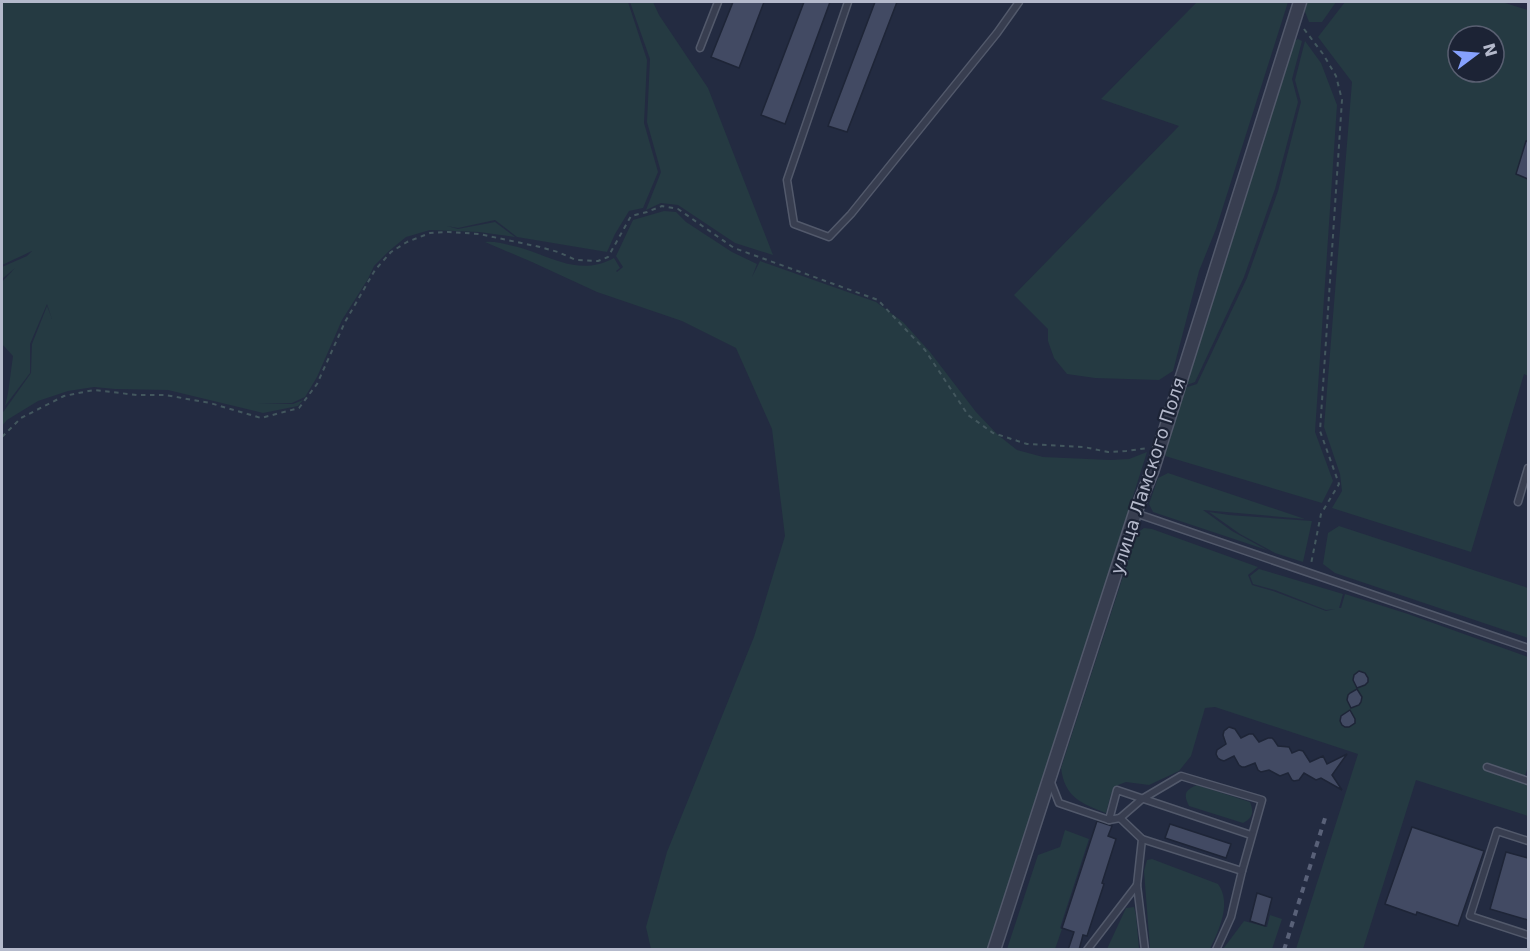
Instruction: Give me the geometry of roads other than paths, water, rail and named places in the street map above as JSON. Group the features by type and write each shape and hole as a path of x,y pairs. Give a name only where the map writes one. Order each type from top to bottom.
{"street":[{"name":"улица Ламского Поля","path":"994,950 1135,513 1152,472 1300,2"}],"lane":[{"path":"700,48 718,2"},
{"path":"848,2 787,180 794,224 829,237 852,214 998,33 1019,2"},
{"path":"1518,502 1528,468"},
{"path":"1135,513 1528,648"},
{"path":"1487,767 1528,781"},
{"path":"1050,779 1059,802 1109,820 1120,818 1142,799 1182,777 1262,800 1231,917 1216,950"},
{"path":"1109,820 1117,790 1251,835"},
{"path":"1120,818 1142,839 1242,871"},
{"path":"1528,841 1497,831 1470,916 1528,935"},
{"path":"1142,839 1137,885 1145,950"},
{"path":"1087,950 1137,885"}],"railway":[{"path":"1284,950 1326,815"}]}
